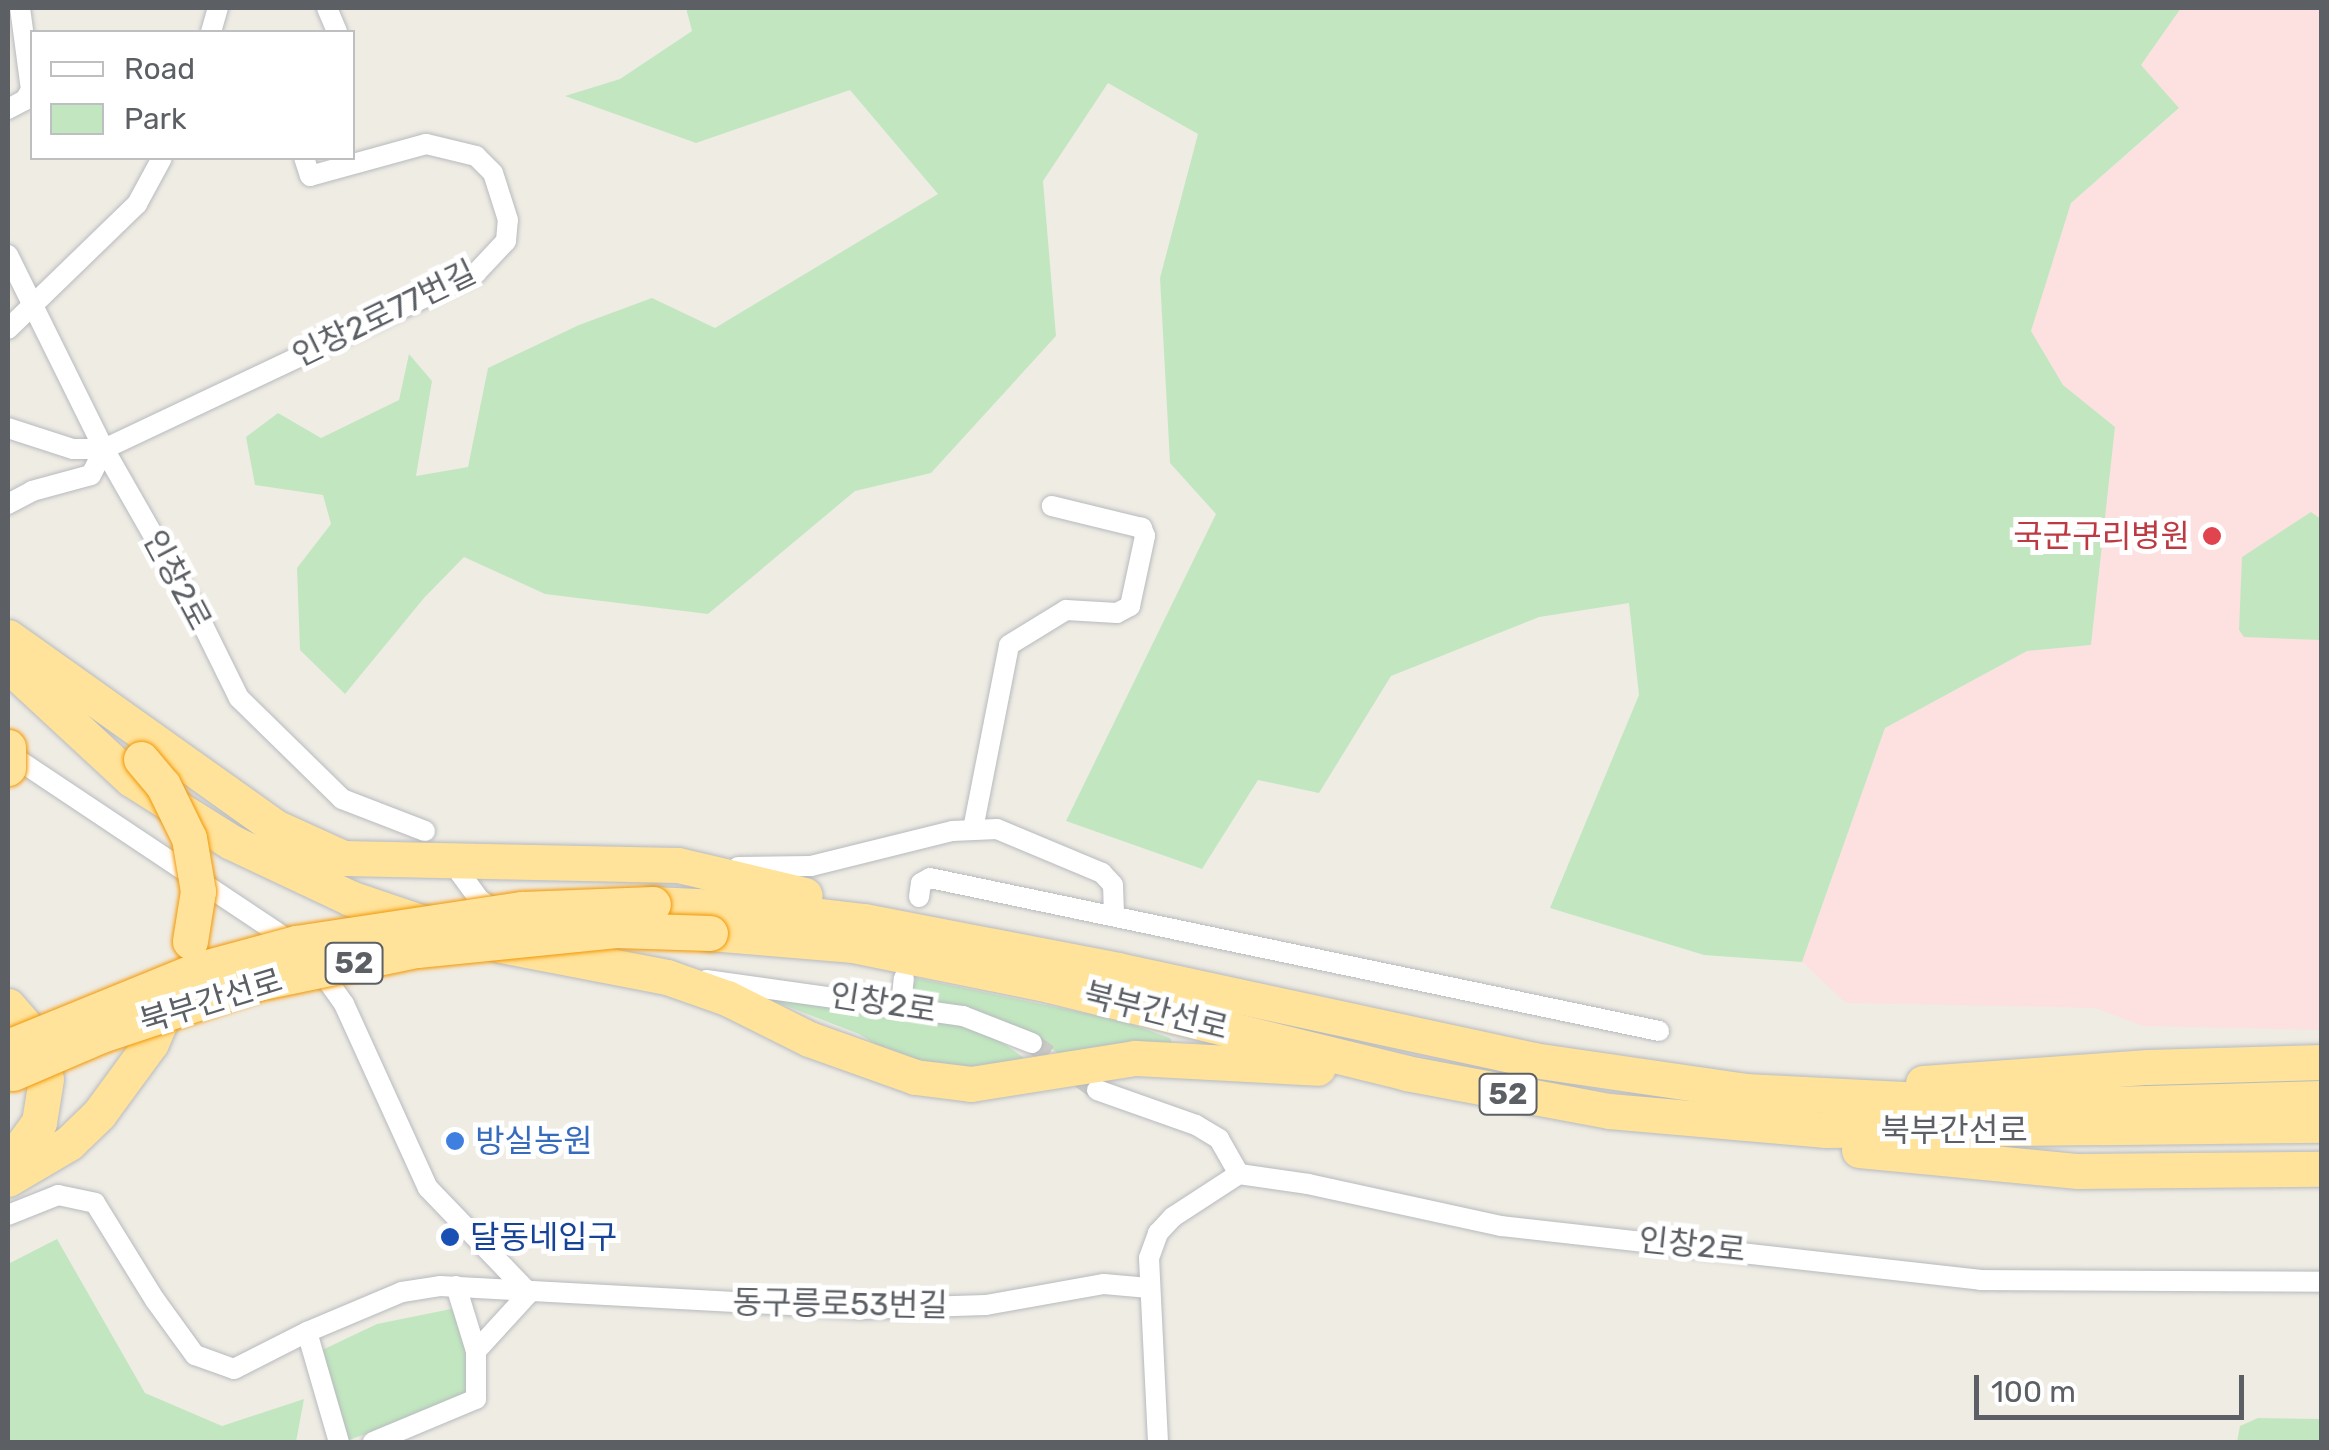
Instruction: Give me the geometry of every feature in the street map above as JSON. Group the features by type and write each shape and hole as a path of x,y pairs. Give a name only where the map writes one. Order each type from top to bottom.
{"highway":[{"path":"8,639 141,759 163,785 189,838 198,891 190,941 150,1043 113,1097 69,1142 8,1179"},
{"path":"8,639 277,828 342,858 683,866 1118,970"},
{"path":"8,665 132,780 230,842 304,878 470,938 668,977 728,998 809,1039 915,1077 972,1084 1135,1058 1406,1073"},
{"path":"8,750 8,771"},
{"name":"북부간선로","path":"9,1065 197,970 296,943 538,908 653,904 760,909 864,922 1118,970 1533,1060 1745,1091 2038,1106 2322,1098"},
{"name":"북부간선로","path":"9,1065 257,984 399,954 616,930 853,946 1010,977 1406,1073 1522,1097 1701,1122 1826,1130 2322,1125"},
{"path":"8,1006 40,1043 46,1079 40,1122 8,1164"},
{"path":"1745,1091 2146,1067 2322,1062"},
{"path":"1701,1122 1815,1146 2078,1171 2322,1169"}],"street":[{"path":"20,8 30,83"},
{"path":"8,110 25,100 30,92"},
{"name":"인창2로77번길","path":"104,449 476,273 506,241 508,220 493,173 476,156 426,144 310,176 305,160"},
{"path":"8,329 137,204 161,160"},
{"name":"인창2로","path":"8,255 104,449 250,713 342,799 425,831"},
{"path":"8,428 73,449 104,449 91,475 32,491 8,504"},
{"path":"974,829 1010,645 1066,610 1117,614 1130,606 1144,536 1142,528 1052,506"},
{"path":"8,750 284,934 310,958 344,1004 428,1188 529,1292 476,1352"},
{"path":"683,866 811,866 974,829 997,830 1102,872 1113,885 1114,914"},
{"name":"인창2로","path":"460,873 479,899 522,925 639,960 668,977 901,1004 982,1021 1032,1043"},
{"path":"919,897 922,881 930,878 1659,1032"},
{"path":"901,1004 904,978"},
{"path":"1097,1090 1196,1125 1218,1139 1238,1174 1173,1217 1158,1234 1149,1258 1158,1442"},
{"name":"인창2로","path":"1238,1174 1308,1184 1500,1226 1980,1280 2322,1282"},
{"name":"동구릉로53번길","path":"8,1215 58,1196 95,1203 155,1300 195,1354 234,1369 402,1292 464,1286 827,1308 944,1308 1026,1300 1104,1284 1148,1288"},
{"path":"373,1442 473,1402 478,1391 476,1352 464,1286 487,1281 484,1248"},
{"path":"308,1332 338,1442"}],"shaded area":[{"name":"국군구리병원","path":"2181,8 2321,8 2321,1030 2143,1026 2095,1008 1846,1003 1802,962 1885,728 2027,651 2091,645 2115,427 2063,385 2031,331 2071,203 2179,109 2141,65"}],"green space":[{"path":"686,8 2181,8 2141,65 2179,108 2071,203 2031,331 2063,385 2115,427 2091,645 2027,651 1885,728 1802,962 1704,955 1550,908 1639,695 1629,603 1539,617 1391,676 1319,793 1258,780 1202,869 1066,821 1216,514 1170,463 1160,278 1198,134 1108,83 1043,181 1056,336 931,473 855,491 708,614 545,594 464,557 424,598 345,694 300,650 297,568 331,524 323,495 255,485 246,437 278,413 321,438 399,400 409,354 432,381 416,476 468,467 488,368 579,325 652,298 715,328 938,194 850,90 696,143 565,96 620,79 692,31"},
{"path":"2311,512 2321,519 2321,640 2244,637 2239,630 2242,557"},
{"path":"916,978 1122,1021 1170,1038 1172,1043 1063,1058 1038,1036 1019,1027 908,998"},
{"path":"761,989 961,1026 1000,1041 1031,1063 996,1071 909,1065 859,1034 761,996"},
{"path":"57,1239 145,1393 222,1426 304,1399 296,1442 8,1442 8,1264"},
{"path":"451,1309 463,1318 472,1386 463,1400 343,1442 318,1352 377,1324"},
{"path":"2258,1418 2321,1419 2321,1442 2237,1442 2240,1426"}],"tunnel":[{"path":"1032,1043 1097,1090"}],"place":[{"name":"국군구리병원","path":"2212,536"},
{"name":"방실농원","path":"455,1141"},
{"name":"달동네입구","path":"450,1237"}]}
